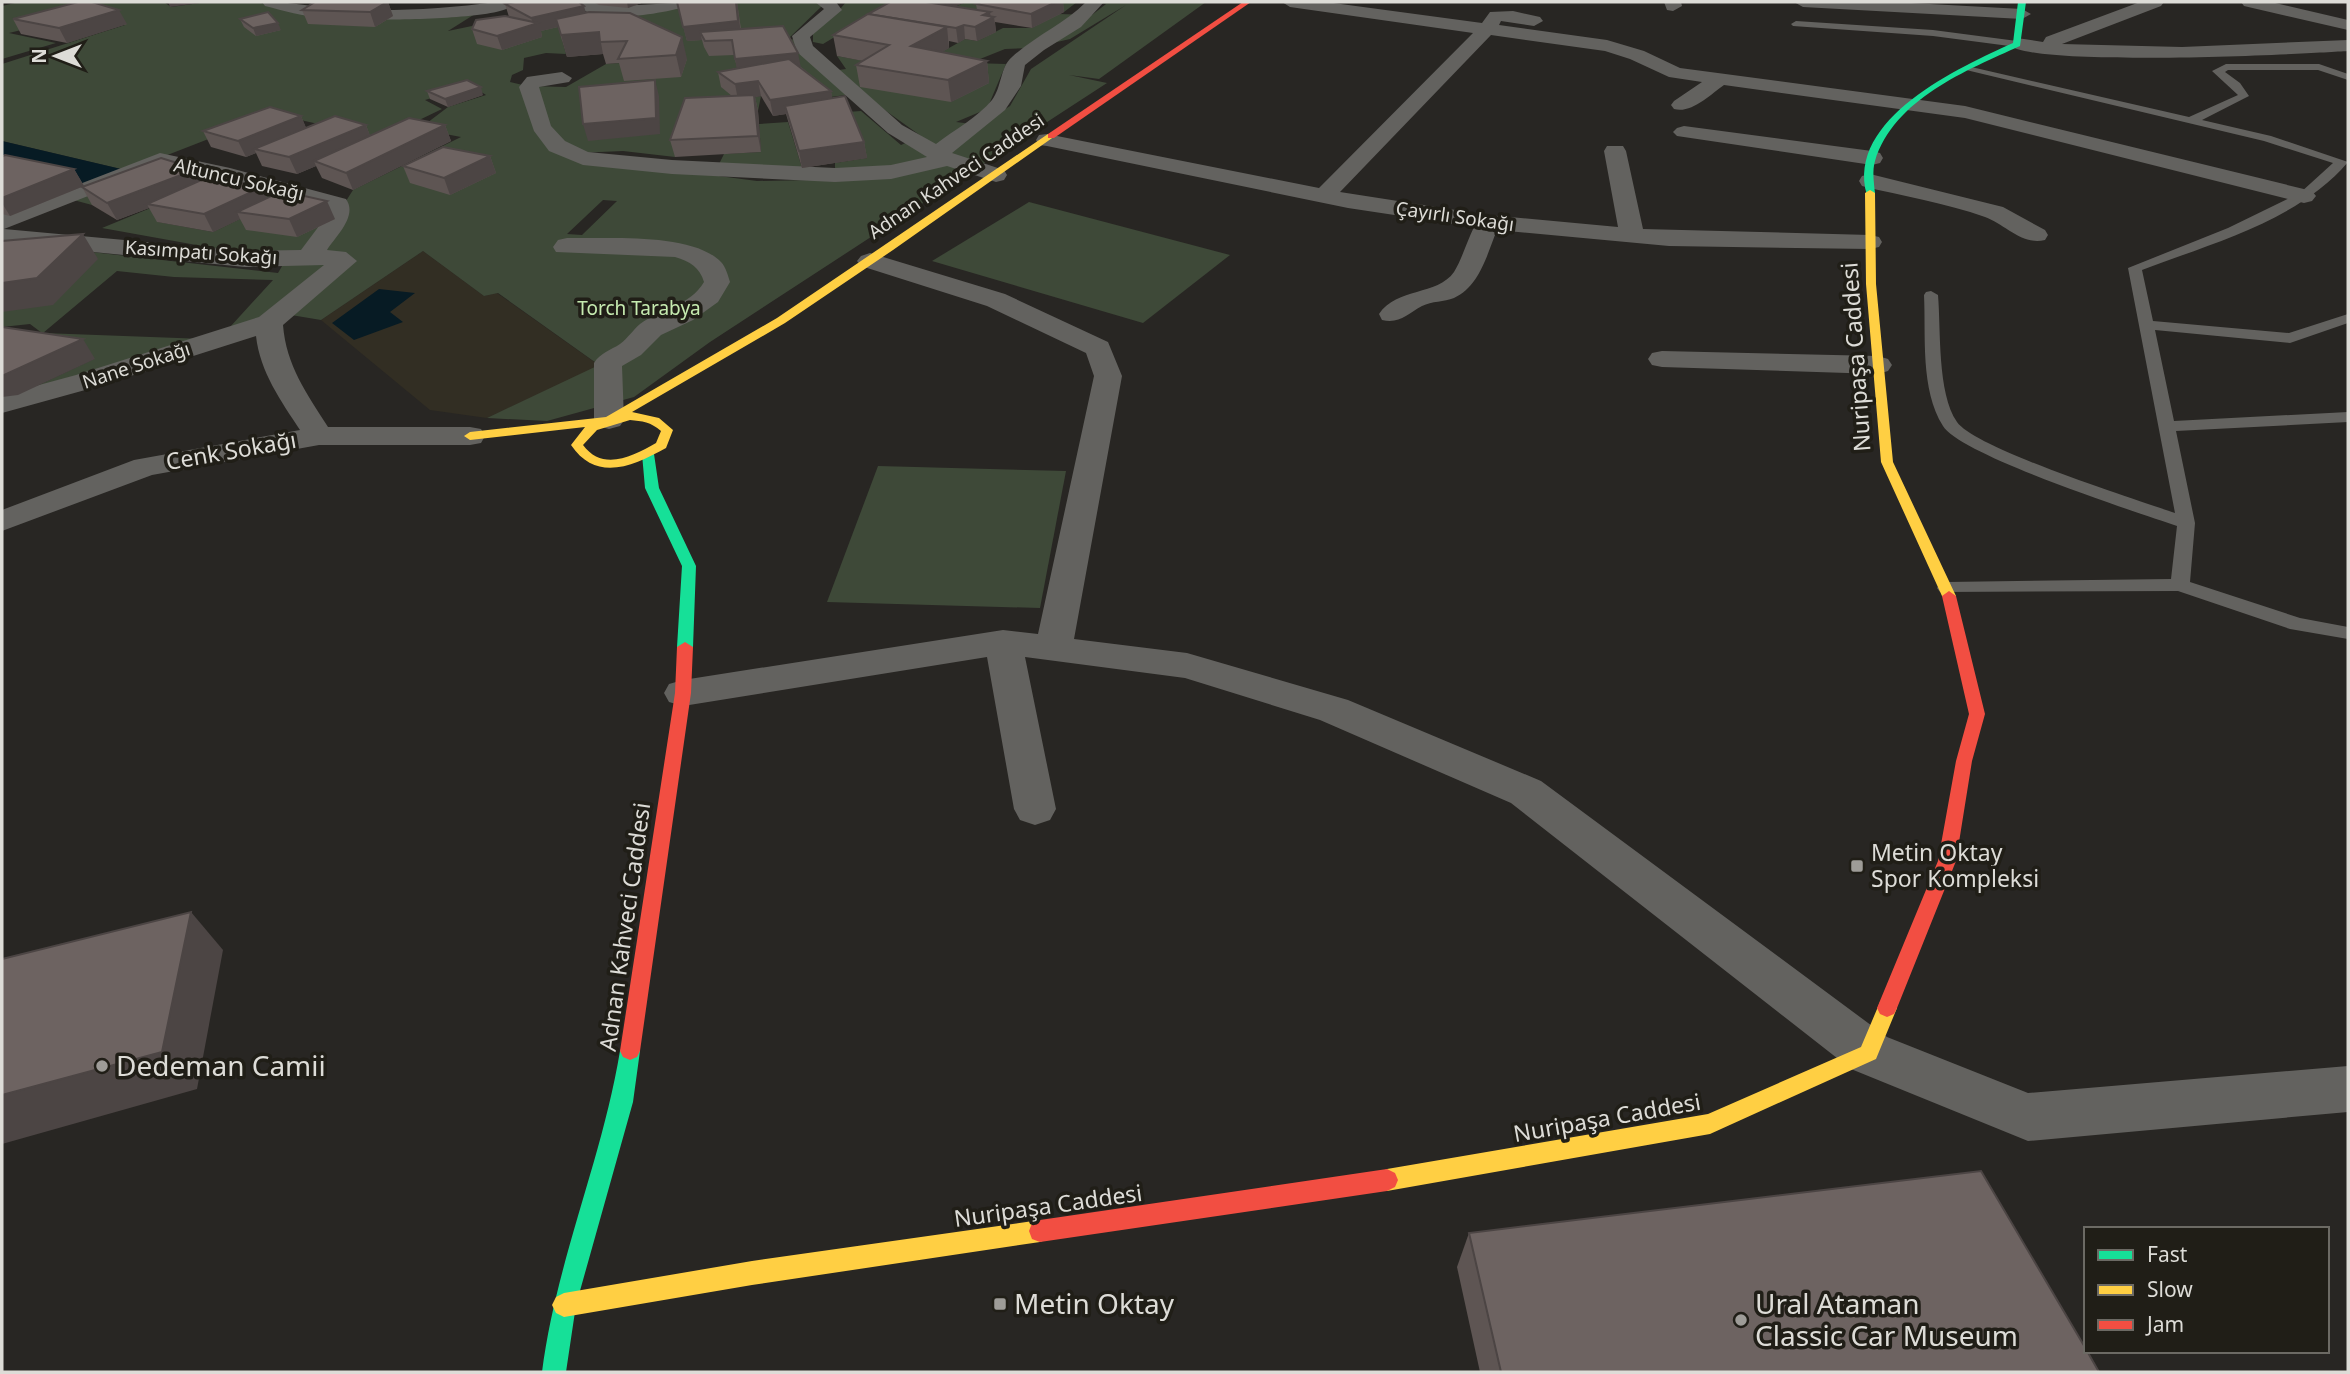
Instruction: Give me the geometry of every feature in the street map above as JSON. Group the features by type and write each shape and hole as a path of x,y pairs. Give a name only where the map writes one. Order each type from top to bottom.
{"main road":[{"name":"Adnan Kahveci Caddesi","path":"609,420 686,380 870,261 1247,2"},
{"path":"2017,44 2022,8"},
{"name":"Nuripaşa Caddesi","path":"564,1305 765,1271 1380,1181 1710,1124 1870,1053 1947,861 1964,761 1977,714 1947,588 1887,462 1870,242 1871,169 1890,123 1912,105 1967,69 2017,44"},
{"path":"657,421 686,380"},
{"path":"470,436 643,416 657,421 667,430 666,438 662,445 648,454 614,464 595,463 570,452 579,437 609,420"},
{"path":"470,436 537,447"},
{"path":"648,454 652,488"},
{"path":"614,464 652,488"},
{"name":"Adnan Kahveci Caddesi","path":"554,1372 564,1305 622,1102 683,693 689,566 652,488"}],"street":[{"path":"271,2 326,14 449,12 502,6"},
{"path":"422,2 449,12"},
{"path":"580,2 592,8 623,11 684,2"},
{"path":"823,2 829,4 833,10 801,36 804,48 823,51 895,129 943,156 996,175"},
{"path":"562,78 534,81 529,87 541,127 557,146 583,158 698,169 835,175 891,172 943,156 998,106 1011,86 1016,63 1037,46 1075,23 1095,2"},
{"path":"1290,2 1607,46 1637,55 1676,73 1965,112 2304,196"},
{"path":"1803,2 2022,8"},
{"path":"2038,47 2155,2"},
{"path":"2250,2 2348,25"},
{"path":"1324,196 1487,29 1496,16 1513,16 1534,21"},
{"path":"2017,44 2129,51 2222,51 2348,46"},
{"path":"1681,105 1720,79"},
{"path":"1684,132 1871,169 1996,212 2036,235"},
{"name":"Çayırlı Sokağı","path":"1047,140 1324,196 1488,222 1669,239 1870,242"},
{"path":"1615,151 1632,236"},
{"name":"Altuncu Sokağı","path":"2,222 160,160 230,175 338,204 337,218 308,258"},
{"path":"1392,314 1415,299 1445,292 1464,278 1488,222"},
{"name":"Kasımpatı Sokağı","path":"2,236 245,259 337,257 344,261 269,323"},
{"path":"565,247 567,244 675,250 692,254 712,267 717,282 709,296 683,314 651,329 631,349 608,363 609,420"},
{"path":"870,261 996,300 1098,348 1108,376 1054,648"},
{"path":"269,323 269,345 278,371 319,436"},
{"name":"Nane Sokağı","path":"2,404 86,382 269,323"},
{"path":"1662,359 1878,365"},
{"name":"Cenk Sokağı","path":"2,521 145,467 319,436 470,436"},
{"path":"1003,642 1035,809"},
{"path":"683,693 1003,642 1187,666 1334,710 1526,792 1870,1053 2028,1117 2348,1088"}],"lane":[{"path":"1796,23 1933,33 2017,44"},
{"path":"2189,121 2244,96 2236,85 2217,71 2226,67 2319,67 2348,76"},
{"path":"1967,69 2267,138 2345,162"},
{"path":"2180,585 2186,523 2135,268 2233,231 2304,196 2345,162"},
{"path":"1930,295 1940,405 1952,429 1987,450 2186,523"},
{"path":"2146,325 2290,338 2348,318"},
{"path":"2167,426 2348,417"},
{"path":"1947,588 2180,585 2297,624 2348,633"}],"shaded area":[{"name":"Torch Tarabya","path":"423,251 484,296 497,293 600,366 487,418 430,410 321,320"}],"green space":[{"path":"19,2 164,2 171,7 206,2 257,2 288,10 393,15 475,14 448,31 510,18 588,20 688,2 817,2 824,4 787,40 795,39 824,72 846,69 837,56 892,66 951,102 987,83 937,62 1006,64 987,109 956,122 980,125 1010,106 1031,69 1126,5 1070,39 1031,48 1005,49 980,59 931,58 965,39 977,41 1003,28 1032,28 1059,14 1092,15 1106,4 1077,2 1206,2 1099,79 1069,75 1107,83 710,342 634,397 547,421 487,418 599,365 498,293 484,296 423,251 321,320 291,315 230,327 273,280 174,277 117,271 43,333 205,339 11,398 94,359 42,333 30,324 2,327 2,242 278,273 285,261 102,228 204,186 170,175 92,205 66,198 125,170 2,141 2,64 125,25 91,13 9,33 56,43 2,59 2,6","holes":["562,40 633,62 606,64 566,87 527,86 510,82 512,75 523,70 524,58 546,53 566,54","735,55 823,98 861,93 921,136 901,145 861,111 847,112 867,158 835,163 835,172 862,179 757,181 658,168 577,153 623,151 675,157 689,114 758,111 761,96 738,100","472,86 486,95 448,107 419,129 461,137 353,190 346,201 152,161 273,114 382,138 442,109 425,100","603,200 617,201 582,235 567,234","269,205 213,232 158,222"]},
{"path":"846,2 893,2 823,44 813,42 813,31 836,14"},
{"path":"966,2 1077,2 1064,12 1010,3 968,22 938,14"},
{"path":"788,122 802,168 719,164 724,154 761,152 759,124"},
{"path":"1029,202 1230,255 1143,323 932,261"},
{"path":"878,466 1066,471 1040,608 827,602"}],"water":[{"path":"2,141 121,169 84,186 2,170"},
{"path":"379,289 415,293 390,312 403,322 354,340 332,323"}],"building":[{"path":"78,2 92,2 119,10 59,28 13,19"},
{"path":"315,2 387,2 370,12 302,10"},
{"path":"579,2 584,6 531,18 505,4"},
{"path":"677,2 736,2 738,21 683,27"},
{"path":"890,2 926,2 990,12 983,15 994,17 975,27 964,25 956,28 868,14"},
{"path":"1056,2 1031,14 976,4"},
{"path":"268,12 278,23 253,28 240,19"},
{"path":"589,12 630,13 682,37 676,55 618,59 627,41 600,42 599,32 561,35 556,19"},
{"path":"868,14 947,27 911,46 987,61 948,80 856,65 889,45 833,35"},
{"path":"505,16 538,23 497,36 472,29 476,20"},
{"path":"783,26 798,53 735,59 732,40 705,41 700,32"},
{"path":"789,59 831,91 770,100 758,81 735,84 718,72"},
{"path":"467,80 481,87 445,99 427,91"},
{"path":"655,80 656,118 583,124 579,87"},
{"path":"754,95 758,136 670,140 685,98"},
{"path":"845,96 864,142 799,151 785,106"},
{"path":"270,107 301,116 238,141 203,131"},
{"path":"335,116 366,125 289,157 254,149"},
{"path":"409,118 445,125 346,173 314,161"},
{"path":"443,147 490,156 444,178 403,166"},
{"path":"5,155 74,169 2,198 2,157"},
{"path":"161,158 197,169 107,203 82,187"},
{"path":"208,177 262,187 204,214 147,204"},
{"path":"282,191 327,201 289,219 237,212"},
{"path":"83,234 37,278 2,283 2,241"},
{"path":"2,327 83,339 2,376"},
{"path":"191,912 162,1052 2,1095 2,959"},
{"name":"Ural Ataman Classic Car Museum","path":"1981,1171 2084,1346 2084,1353 2088,1353 2099,1372 1501,1372 1469,1233"}],"traffic: fast":[{"path":"1870,193 1871,160 1881,139 1895,120 1912,103 1952,75 2017,44 2022,2"},
{"path":"648,454 652,488 689,566 685,647"},
{"path":"554,1372 564,1305 622,1102 630,1051"}],"traffic: slow":[{"path":"611,419 725,355 836,285 1051,136"},
{"path":"1870,193 1871,284 1887,462 1949,596"},
{"path":"630,416 650,419 663,426 667,430 662,445 641,456 605,464 594,462 585,456 577,445 593,427 630,416"},
{"path":"470,436 606,421"},
{"path":"1387,1180 1710,1124 1869,1053 1887,1008"},
{"path":"564,1305 752,1273 1040,1231"}],"traffic: jam":[{"path":"1051,136 1247,2"},
{"path":"1887,1008 1947,861 1964,761 1977,714 1949,596"},
{"path":"630,1051 683,693 685,647"},
{"path":"1040,1231 1387,1180"}],"place":[{"name":"Metin Oktay Spor Kompleksi","path":"1857,866"},
{"name":"Dedeman Camii","path":"102,1066"},
{"name":"Metin Oktay","path":"1000,1304"},
{"name":"Ural Ataman Classic Car Museum","path":"1741,1320"}]}
